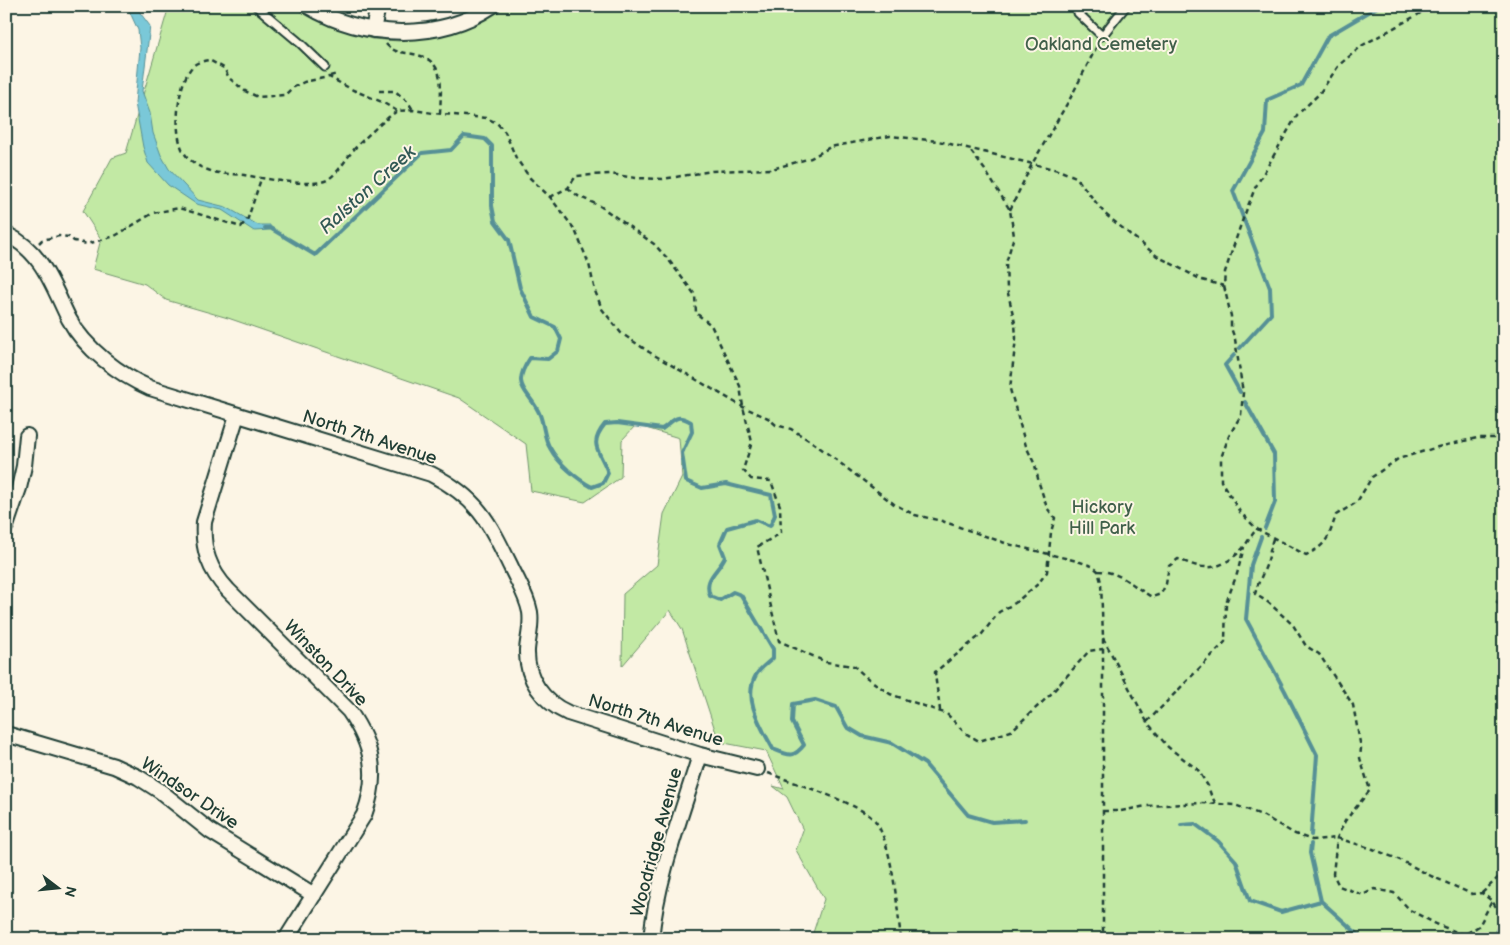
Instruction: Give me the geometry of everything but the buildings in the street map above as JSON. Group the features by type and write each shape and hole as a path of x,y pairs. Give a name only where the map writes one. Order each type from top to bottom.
{"street":[{"path":"308,6 332,18 377,30 397,32 421,31 445,26 468,19 492,6"},
{"path":"377,30 378,6"},
{"name":"North 7th Avenue","path":"6,234 40,261 50,276 70,320 83,339 117,371 131,380 150,388 431,474 455,488 477,507 487,520 527,598 531,630 527,650 528,663 532,678 549,702 568,714 700,754 757,769"},
{"name":"Winston Drive","path":"237,415 204,522 205,552 210,566 228,590 349,711 361,728 369,746 372,763 373,783 370,800 364,816 286,939"},
{"path":"6,526 19,488 24,466 27,436"},
{"name":"Windsor Drive","path":"6,734 114,766 138,777 160,791 210,831 314,895"},
{"name":"Woodridge Avenue","path":"651,939 654,914 661,884 700,754"}],"lane":[{"path":"256,6 325,66"},
{"path":"1077,6 1078,13 1102,36 1126,6"}],"path":[{"path":"1427,6 1420,14 1363,45 1339,65 1319,94 1297,116 1255,188 1240,224 1224,272 1224,286 1243,392 1241,415 1228,436 1221,458 1221,481 1240,512 1256,528 1306,555 1319,549 1329,537 1336,515 1357,502 1372,477 1398,459 1477,438 1504,438"},
{"path":"377,30 390,48 397,53 420,56 431,61 439,70 441,85 440,114"},
{"path":"1010,210 1032,164 1071,97 1102,36"},
{"path":"337,74 304,82 292,88 285,95 258,97 229,78 224,68 209,60 198,63 192,67 180,94 178,109 179,140 184,154 198,166 213,172 298,182 325,181 339,169 356,146 397,111"},
{"path":"329,77 397,111 413,110 486,118 497,123 505,132 516,158 530,178 550,197 575,230 602,309 621,333 648,352 743,407 768,418 776,425 791,429 815,444 894,504 915,515 1008,544 1092,566 1098,571 1105,571 1118,576 1152,597 1161,594 1166,584 1169,566 1178,559 1205,568 1218,566 1229,560 1244,547"},
{"path":"379,91 396,91 408,102 413,110"},
{"path":"550,197 568,188 576,176 594,174 663,179 712,172 772,169 811,158 830,147 890,136 938,140 1058,170 1076,177 1105,214 1157,256 1202,280 1224,286"},
{"path":"940,711 935,672 982,634 999,612 1015,603 1038,584 1046,572 1055,518 1047,508 1038,483 1035,465 1026,446 1010,389 1016,338 1015,323 1007,289 1006,262 1014,236 1010,210 985,170 968,148"},
{"path":"31,252 42,240 59,236 68,237 74,241 87,244 115,236 153,213 179,208 241,227 248,218 261,179"},
{"path":"568,188 578,196 600,206 654,244 668,259 695,295 696,313 711,325 740,386 752,442 743,470 751,479 771,482 780,506 781,533 757,546 779,641 826,662 854,666 866,678 890,694 947,714 966,733 979,741 1011,731 1050,695 1089,651 1102,649"},
{"path":"1147,722 1225,642 1226,603 1237,574 1244,547 1256,528"},
{"path":"1273,538 1267,562 1258,580 1255,594 1269,603 1293,626 1306,646 1319,654 1353,705 1361,748 1360,758 1370,790 1345,821 1337,838 1333,874 1339,886 1362,895 1374,889 1394,893 1410,910 1436,924 1464,935 1479,926 1492,901"},
{"path":"1504,557 1501,567 1503,585 1497,602 1504,612"},
{"path":"1098,571 1103,637 1103,939"},
{"path":"1103,637 1147,722 1168,747 1198,770 1216,804"},
{"path":"757,769 846,803 864,812 875,821 889,853 901,939"},
{"path":"1102,811 1146,806 1235,805 1262,815 1295,834 1312,840 1337,838 1373,849 1472,894 1482,893 1504,872"},
{"path":"1482,893 1492,901 1504,919"}],"green space":[{"name":"Hickory Hill Park","path":"169,6 305,6 328,26 372,39 399,41 489,6 1504,6 1504,939 811,939 824,899 796,850 803,830 787,797 773,786 784,789 766,751 719,742 682,629 670,610 622,666 623,594 657,565 664,514 682,477 679,438 636,425 622,440 621,477 585,502 531,491 526,444 459,398 228,318 166,300 145,284 93,269 101,239 83,211 112,158 126,153"}],"water":[{"name":"Ralston Creek","path":"127,6 135,6 150,26 142,91 150,113 153,133 161,155 169,169 198,200 226,207 258,225 270,225 270,230 254,231 222,210 196,204 168,185 148,163 135,103 140,48 138,30"}],"waterway":[{"path":"1240,348 1271,314 1270,288 1233,191 1265,133 1267,100 1301,85 1328,36 1379,6"},
{"name":"Ralston Creek","path":"265,228 270,228 315,255 422,153 451,150 464,136 485,139 492,146 492,206 495,221 509,240 520,288 534,317 555,327 561,339 558,351 548,359 530,358 521,376 523,389 540,415 545,436 553,454 574,475 592,487 603,483 608,473 596,443 605,424 617,423 662,429 675,419 682,418 691,422 692,432 682,453 686,481 702,488 726,484 771,495 775,515 770,526 756,520 727,528 720,544 725,557 712,575 708,584 708,590 710,596 720,600 733,592 741,595 773,649 773,658 756,675 752,684 751,694 755,713 773,749 793,754 804,745 792,722 793,704 815,700 836,707 847,727 862,736 892,743 925,764 968,815 992,822 1025,820"},
{"path":"1234,355 1225,365 1240,392"},
{"path":"1245,402 1274,454 1275,502 1265,528"},
{"path":"1261,537 1251,565 1246,619 1317,755 1311,835"},
{"name":"Ralston Creek","path":"1181,825 1195,824 1218,841 1236,861 1250,901 1281,912 1321,901 1363,939"},
{"path":"1311,844 1310,853 1321,901"},
{"path":"1492,939 1501,924"}],"park label":[{"name":"Oakland Cemetery","path":"1101,44"}]}
